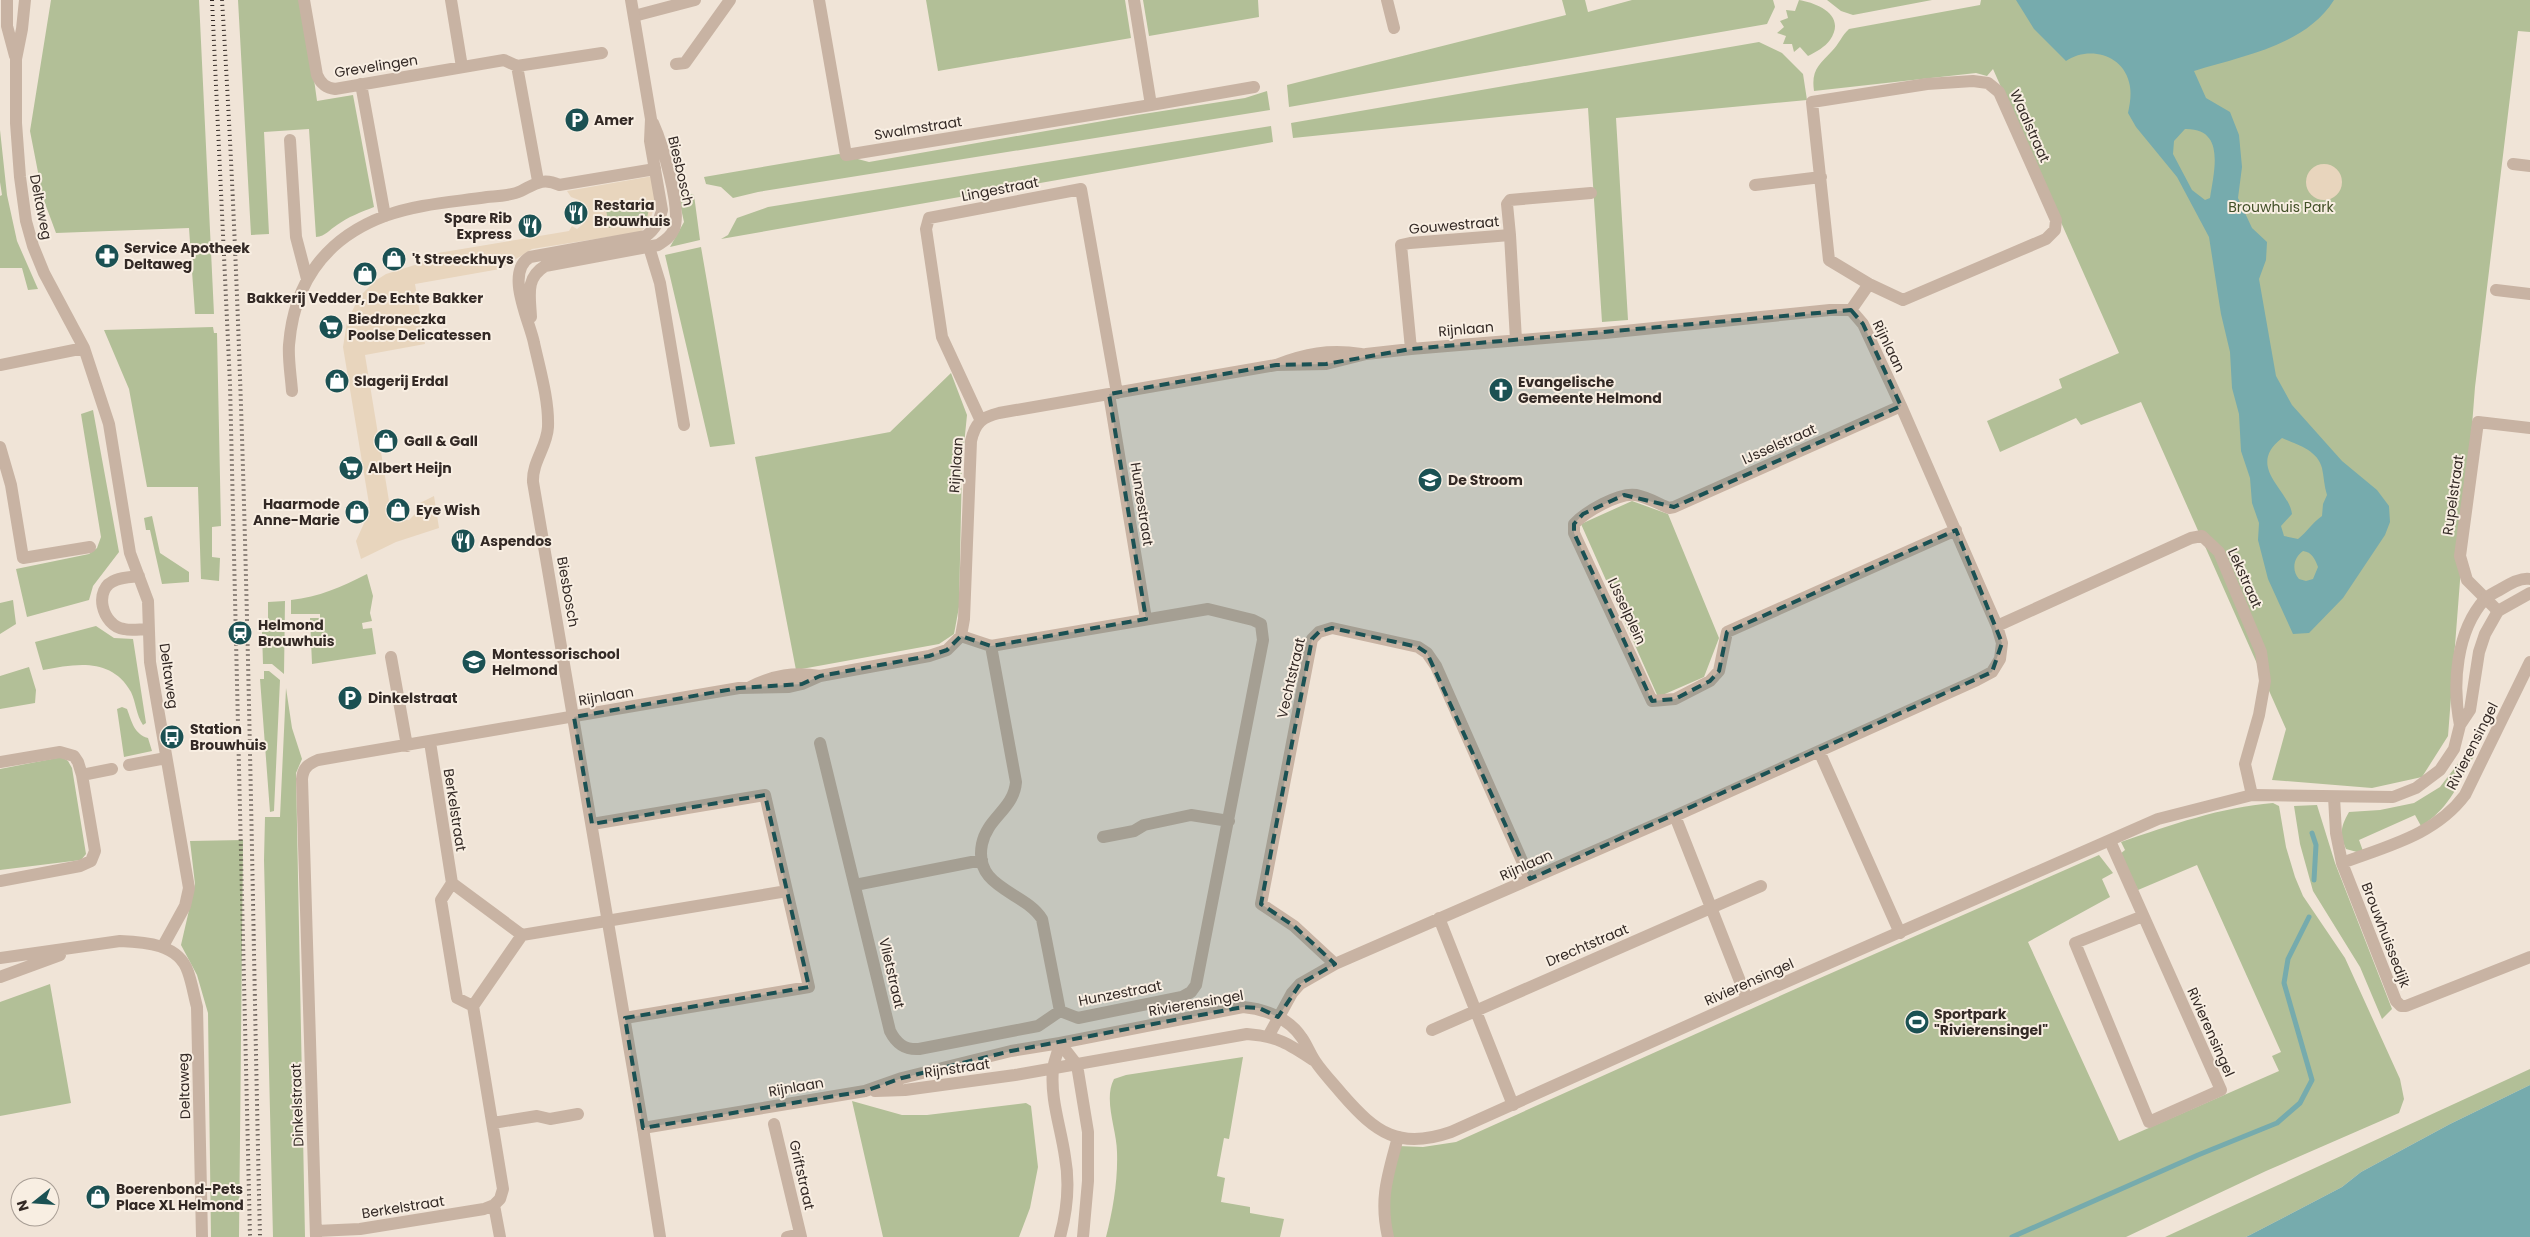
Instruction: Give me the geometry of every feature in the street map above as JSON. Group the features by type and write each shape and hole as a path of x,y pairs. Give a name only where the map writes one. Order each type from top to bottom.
{"street":[{"name":"Deltaweg","path":"7,0 8,26 16,59"},
{"name":"Deltaweg","path":"25,0 16,59 16,123 20,178 26,221 33,246 44,273 84,348 109,424 130,552 148,601 150,662 189,888 184,906 163,946 176,956 188,970 196,1007 202,1237"},
{"name":"Grevelingen","path":"304,0 320,82 328,88 335,89 504,60 517,66 602,53"},
{"path":"451,0 462,67"},
{"name":"Biesbosch","path":"631,0 651,119 659,138 661,168 662,210 647,241"},
{"path":"634,16 695,0"},
{"path":"676,64 685,63 730,0"},
{"name":"Swalmstraat","path":"819,0 846,155 1254,87"},
{"path":"1134,0 1151,105"},
{"path":"1387,0 1394,28"},
{"path":"517,66 538,181"},
{"name":"Waalstraat","path":"1980,82 1988,84 1999,92 2056,220 2055,230 2046,239 1903,300 1869,284 1829,260 1812,102 1928,84 1980,82"},
{"path":"361,84 385,216"},
{"path":"290,140 296,237 307,279"},
{"path":"2513,164 2530,166"},
{"path":"292,390 288,347 294,309 307,279 327,251 385,216 415,208 511,194 538,181 551,181 559,185 661,168"},
{"name":"Biesbosch","path":"574,717 533,482 533,471 546,444 548,427 531,326 531,280 539,270 552,263 647,241 669,238 674,229 675,207 661,168"},
{"path":"1756,185 1821,177"},
{"name":"Lingestraat","path":"980,419 942,337 926,229 929,218 1081,189 1113,393"},
{"path":"1510,235 1507,204 1510,200 1591,193"},
{"name":"Gouwestraat","path":"1411,349 1401,245 1510,235 1516,340"},
{"path":"647,241 660,283 684,425"},
{"path":"1852,310 1869,284"},
{"path":"2496,290 2530,294"},
{"name":"Rijnlaan","path":"1060,1043 1012,1051 902,1078 865,1092 644,1128 607,921 574,717 750,686 770,688 802,684 820,676 929,656 947,650 961,636 964,620 971,441 973,429 980,419 1000,413 1276,365 1326,364 1366,354 1411,349 1830,310 1852,310 1863,324 1901,406 1997,626 2002,642 2000,658 1992,672 1676,816 1335,964 1300,984 1292,993 1269,1035"},
{"path":"0,365 84,348"},
{"name":"Hunzestraat","path":"1113,393 1146,620"},
{"name":"IJsselstraat","path":"1669,508 1901,406"},
{"name":"Rupelstraat","path":"2498,610 2467,580 2460,556 2478,422 2530,428"},
{"path":"0,447 11,485 23,558 90,547"},
{"name":"IJsselplein","path":"1669,508 1637,495 1624,495 1583,514 1574,524 1574,534 1652,701 1675,699 1710,681 1719,671 1728,632 1956,530"},
{"name":"Lekstraat","path":"1997,626 2113,572 2191,538 2202,536 2219,552 2261,652 2265,681 2259,715 2245,764 2252,795"},
{"name":"Deltaweg","path":"139,576 115,580 107,587 102,597 102,608 110,623 123,630 148,629"},
{"name":"Rivierensingel","path":"2460,725 2456,705 2461,645 2473,618 2485,598 2509,584 2525,578 2530,579"},
{"path":"2498,610 2530,592"},
{"name":"Hunzestraat","path":"961,636 991,646 1208,609 1253,620 1261,624 1263,640 1196,985 1191,992 1182,997 1078,1018 1060,1011 1042,919 1037,910 1026,901 996,885 982,860"},
{"name":"Rivierensingel","path":"1060,1043 1243,1007 1259,1008 1291,1024 1302,1037 1315,1061 1364,1120 1382,1132 1398,1137 1412,1140 1433,1139 1514,1105 1747,999 2158,819 2252,795 2392,797 2416,788 2440,770 2454,749 2460,725 2470,710 2479,652 2485,634 2498,610"},
{"name":"Vechtstraat","path":"1335,964 1294,926 1261,904 1312,639 1319,632 1332,628 1418,647 1428,653 1436,666 1530,879"},
{"path":"855,885 982,860 981,846 985,832 992,822 1007,808 1015,792 1016,782 991,646"},
{"path":"391,657 407,746"},
{"name":"Rivierensingel","path":"2342,863 2426,831 2453,812 2465,795 2530,662"},
{"name":"Dinkelstraat","path":"316,1234 303,772 309,764 318,760 574,717"},
{"name":"Berkelstraat","path":"430,742 452,883"},
{"name":"Vlietstraat","path":"820,742 890,1031 899,1044 911,1050 1038,1026 1060,1011"},
{"path":"1819,750 1900,933"},
{"path":"0,762 60,752 74,756 82,775 95,852 91,861 80,866 0,881"},
{"path":"130,765 166,758"},
{"path":"82,775 112,769"},
{"path":"592,824 765,795 809,987 625,1018"},
{"name":"Brouwhuissedijk","path":"2334,797 2336,833 2342,863 2396,1001 2401,1006 2406,1006 2530,957"},
{"path":"1103,837 1134,831 1144,825 1191,815 1229,821"},
{"path":"1676,816 1710,908 1747,999"},
{"name":"Rivierensingel","path":"2110,841 2221,1090 2149,1122 2075,943 2143,916"},
{"path":"473,1006 457,998 446,942 441,900 452,883 522,935 787,891"},
{"name":"Drechtstraat","path":"1432,1030 1761,886"},
{"path":"1439,918 1514,1105"},
{"path":"500,1237 494,1205 500,1200 503,1189 473,1006 522,935"},
{"path":"0,958 120,941 163,946"},
{"path":"0,977 81,947"},
{"name":"Rivierensingel","path":"1053,1069 1248,1034 1269,1035 1280,1039 1315,1061"},
{"path":"1060,1043 1077,1066 1088,1132 1088,1181 1083,1237"},
{"path":"1060,1043 1053,1069 1054,1099 1066,1159 1068,1191 1066,1212 1060,1237"},
{"name":"Rijnstraat","path":"865,1092 905,1090 1053,1069"},
{"path":"493,1123 537,1116 550,1119 578,1114"},
{"name":"Griftstraat","path":"774,1124 801,1235 787,1237"},
{"path":"644,1128 660,1237"},
{"path":"1388,1237 1384,1216 1384,1194 1398,1137"},
{"name":"Berkelstraat","path":"316,1234 360,1229 494,1205"}],"highlighted area":[{"path":"1851,310 1863,324 1901,406 1674,507 1624,495 1583,514 1574,524 1574,533 1652,701 1675,699 1710,681 1719,671 1727,632 1956,530 2002,643 1992,672 1977,680 1530,879 1427,653 1418,647 1332,628 1319,632 1312,639 1261,904 1294,926 1335,964 1300,984 1278,1017 1259,1008 1243,1007 1011,1051 902,1078 865,1091 643,1128 625,1018 809,987 765,795 592,824 574,717 739,688 802,684 820,676 929,656 947,650 961,636 991,646 1146,619 1109,394 1276,365 1326,364 1411,349"}],"green space":[{"path":"51,0 199,0 214,314 195,314 189,228 56,233 43,198 30,131"},
{"path":"238,0 303,0 317,101 353,95 374,207 346,220 322,235 316,237 309,129 264,132 269,234 251,235"},
{"path":"926,0 1125,0 1131,38 938,71"},
{"path":"1143,0 1258,0 1259,17 1149,36"},
{"path":"1562,0 1585,0 1588,12 1632,0 1773,0 1775,7 1767,24 1289,107 1287,85 1566,15"},
{"path":"1799,0 1821,7 1828,12 1835,24 1828,43 1808,56 1800,47 1794,52 1792,44 1783,44 1786,36 1777,33 1784,27 1780,21 1788,18 1786,10 1795,11"},
{"path":"1827,0 1932,0 1853,15 1841,11"},
{"name":"Brouwhuis Park","path":"1981,0 2530,0 2530,32 2518,31 2475,387 2448,736 2422,777 2372,788 2272,780 2286,729 2141,402 2081,425 2076,418 2000,452 1987,421 2062,388 2059,379 2119,353 1993,69 1987,76 1976,73 1814,91 1813,84 1817,68 1849,29 1980,5"},
{"path":"1759,42 1782,53 1803,74 1807,100 1616,118 1628,320 1602,322 1588,108 1293,138 1291,123"},
{"path":"1267,91 1270,110 758,192 733,198 721,187 706,184 704,177 839,154 869,162 1245,98"},
{"path":"1271,126 1273,142 721,239 728,235 737,218 768,207"},
{"path":"0,130 7,195 17,241 38,289 28,290 22,268 0,268 0,196 2,195 0,182"},
{"path":"684,192 694,195 700,240 670,247 684,222 678,195"},
{"path":"651,201 647,222 609,228 605,209"},
{"path":"701,247 735,444 710,447 665,255"},
{"path":"213,327 214,333 217,333 221,526 212,527 212,557 220,558 219,581 201,579 198,487 147,487 129,389 104,330"},
{"path":"951,373 967,415 962,465 959,607 954,634 939,644 796,670 755,457 890,432"},
{"path":"93,410 119,552 93,586 89,600 27,617 16,569 89,554 97,548 101,537 81,414"},
{"path":"1632,501 1668,514 1719,638 1704,677 1658,697 1581,524"},
{"path":"152,516 160,553 189,572 189,582 162,584 150,530 146,530 144,518"},
{"path":"367,574 373,596 370,613 372,621 362,623 363,629 372,628 376,654 312,664 310,618 320,618 320,614 291,614 291,600 330,591"},
{"path":"13,600 16,624 0,634 0,603"},
{"path":"285,601 284,674 272,664 263,664 262,632 268,631 268,602"},
{"path":"96,626 114,638 133,639 146,723 143,725 131,692 123,681 113,673 103,668 80,665 43,670 35,642"},
{"path":"29,667 36,690 35,703 0,709 0,676"},
{"path":"264,671 269,671 280,680 274,811 270,812 260,679 264,679"},
{"path":"286,688 292,728 302,759 296,773 305,1237 273,1237 264,860 265,817 280,817"},
{"path":"122,707 127,709 132,723 140,734 148,738 152,751 124,757 117,709"},
{"path":"2473,752 2474,756 2458,786 2446,804 2431,819 2421,826 2415,815 2359,840 2363,851 2357,852 2346,849 2342,839 2342,830 2349,812 2380,810 2414,803 2440,787 2463,757"},
{"path":"62,757 68,761 72,768 86,854 81,860 0,870 0,769"},
{"path":"2273,803 2279,806 2286,847 2303,896 2345,958 2400,1079 2404,1099 2399,1113 2266,1171 2126,1237 1390,1237 1386,1207 1398,1146 1423,1147 1456,1142 2099,855 2113,873 2102,879 2110,897 2028,942 2119,1141 2279,1071 2272,1056 2281,1052 2197,865 2138,890 2120,854 2125,850 2121,842 2159,829 2234,808"},
{"path":"2317,805 2335,863 2392,1009 2382,1019 2360,967 2313,891 2300,844 2294,806"},
{"path":"243,840 239,1237 211,1237 208,1013 197,975 181,945 195,884 190,841"},
{"path":"50,984 71,1103 0,1116 0,1002"},
{"path":"1243,1057 1229,1139 1224,1138 1217,1176 1225,1178 1221,1202 1250,1207 1250,1213 1284,1219 1280,1237 1106,1237 1113,1206 1117,1173 1116,1143 1110,1106 1111,1087 1114,1079 1126,1075"},
{"path":"2530,1069 2530,1085 2450,1124 2361,1172 2342,1187 2246,1237 2165,1237"},
{"path":"852,1101 902,1115 927,1115 1026,1103 1031,1106 1038,1167 1030,1208 1019,1237 883,1237"}],"shaded area":[{"path":"2324,164 2331,165 2337,169 2341,175 2341,189 2337,195 2331,199 2324,200 2317,199 2311,195 2307,189 2306,182 2307,175 2311,169 2317,165"},
{"path":"653,176 656,203 648,225 640,232 532,249 500,269 415,284 425,344 365,355 391,513 399,520 409,520 417,512 418,504 434,496 439,528 396,542 361,559 356,541 370,510 343,347 347,322 359,297 375,281 386,274 418,264 432,254 569,231 572,226 577,229 583,224 586,216 585,207 579,200 571,197 567,191","holes":["651,201 646,222 609,228 606,209"]}],"water":[{"path":"2016,0 2334,0 2322,16 2290,39 2252,54 2194,71 2206,98 2230,112 2239,135 2242,167 2238,198 2252,228 2267,242 2266,260 2259,279 2276,376 2292,405 2342,461 2377,490 2389,506 2390,522 2385,535 2343,598 2309,633 2293,634 2268,579 2258,540 2259,523 2252,503 2250,478 2241,451 2239,414 2232,388 2230,352 2221,314 2209,237 2177,177 2136,127 2128,113 2130,86 2125,72 2112,59 2103,55 2084,54 2066,61 2034,29","holes":["2185,129 2198,131 2207,136 2212,143 2215,164 2214,176 2210,198 2205,200 2192,190 2173,154 2174,141","2282,438 2300,445 2311,452 2320,462 2322,468 2327,495 2323,504 2322,516 2298,539 2284,536 2281,526 2292,514 2289,505 2268,468 2268,459 2272,449","2303,551 2309,553 2316,561 2318,567 2313,579 2306,581 2299,579 2295,572 2296,560"]},
{"path":"2530,1085 2530,1237 2246,1237 2342,1187 2361,1172 2450,1124"}],"waterway":[{"path":"2312,833 2316,845 2314,880"},
{"path":"2012,1237 2198,1155 2277,1123 2300,1103 2312,1080 2284,983 2288,959 2309,917"}],"railway":[{"path":"212,0 230,384 250,1237"},
{"path":"222,0 238,309 243,464 260,1237"}],"place":[{"name":"Amer","path":"577,120"},
{"name":"Restaria Brouwhuis","path":"576,213"},
{"name":"Spare Rib Express","path":"530,226"},
{"name":"Service Apotheek Deltaweg","path":"107,256"},
{"name":"'t Streeckhuys","path":"394,259"},
{"name":"Bakkerij Vedder, De Echte Bakker","path":"365,274"},
{"name":"Biedroneczka Poolse Delicatessen","path":"331,327"},
{"name":"Slagerij Erdal","path":"337,381"},
{"name":"Evangelische Gemeente Helmond","path":"1501,390"},
{"name":"Gall & Gall","path":"386,441"},
{"name":"Albert Heijn","path":"351,468"},
{"name":"De Stroom","path":"1430,480"},
{"name":"Eye Wish","path":"398,510"},
{"name":"Haarmode Anne-Marie","path":"357,512"},
{"name":"Aspendos","path":"463,541"},
{"name":"Helmond Brouwhuis","path":"240,633"},
{"name":"Montessorischool Helmond","path":"474,662"},
{"name":"Dinkelstraat","path":"350,698"},
{"name":"Station Brouwhuis","path":"172,737"},
{"name":"Sportpark \"Rivierensingel\"","path":"1917,1022"},
{"name":"Boerenbond-Pets Place XL Helmond","path":"98,1197"}]}
